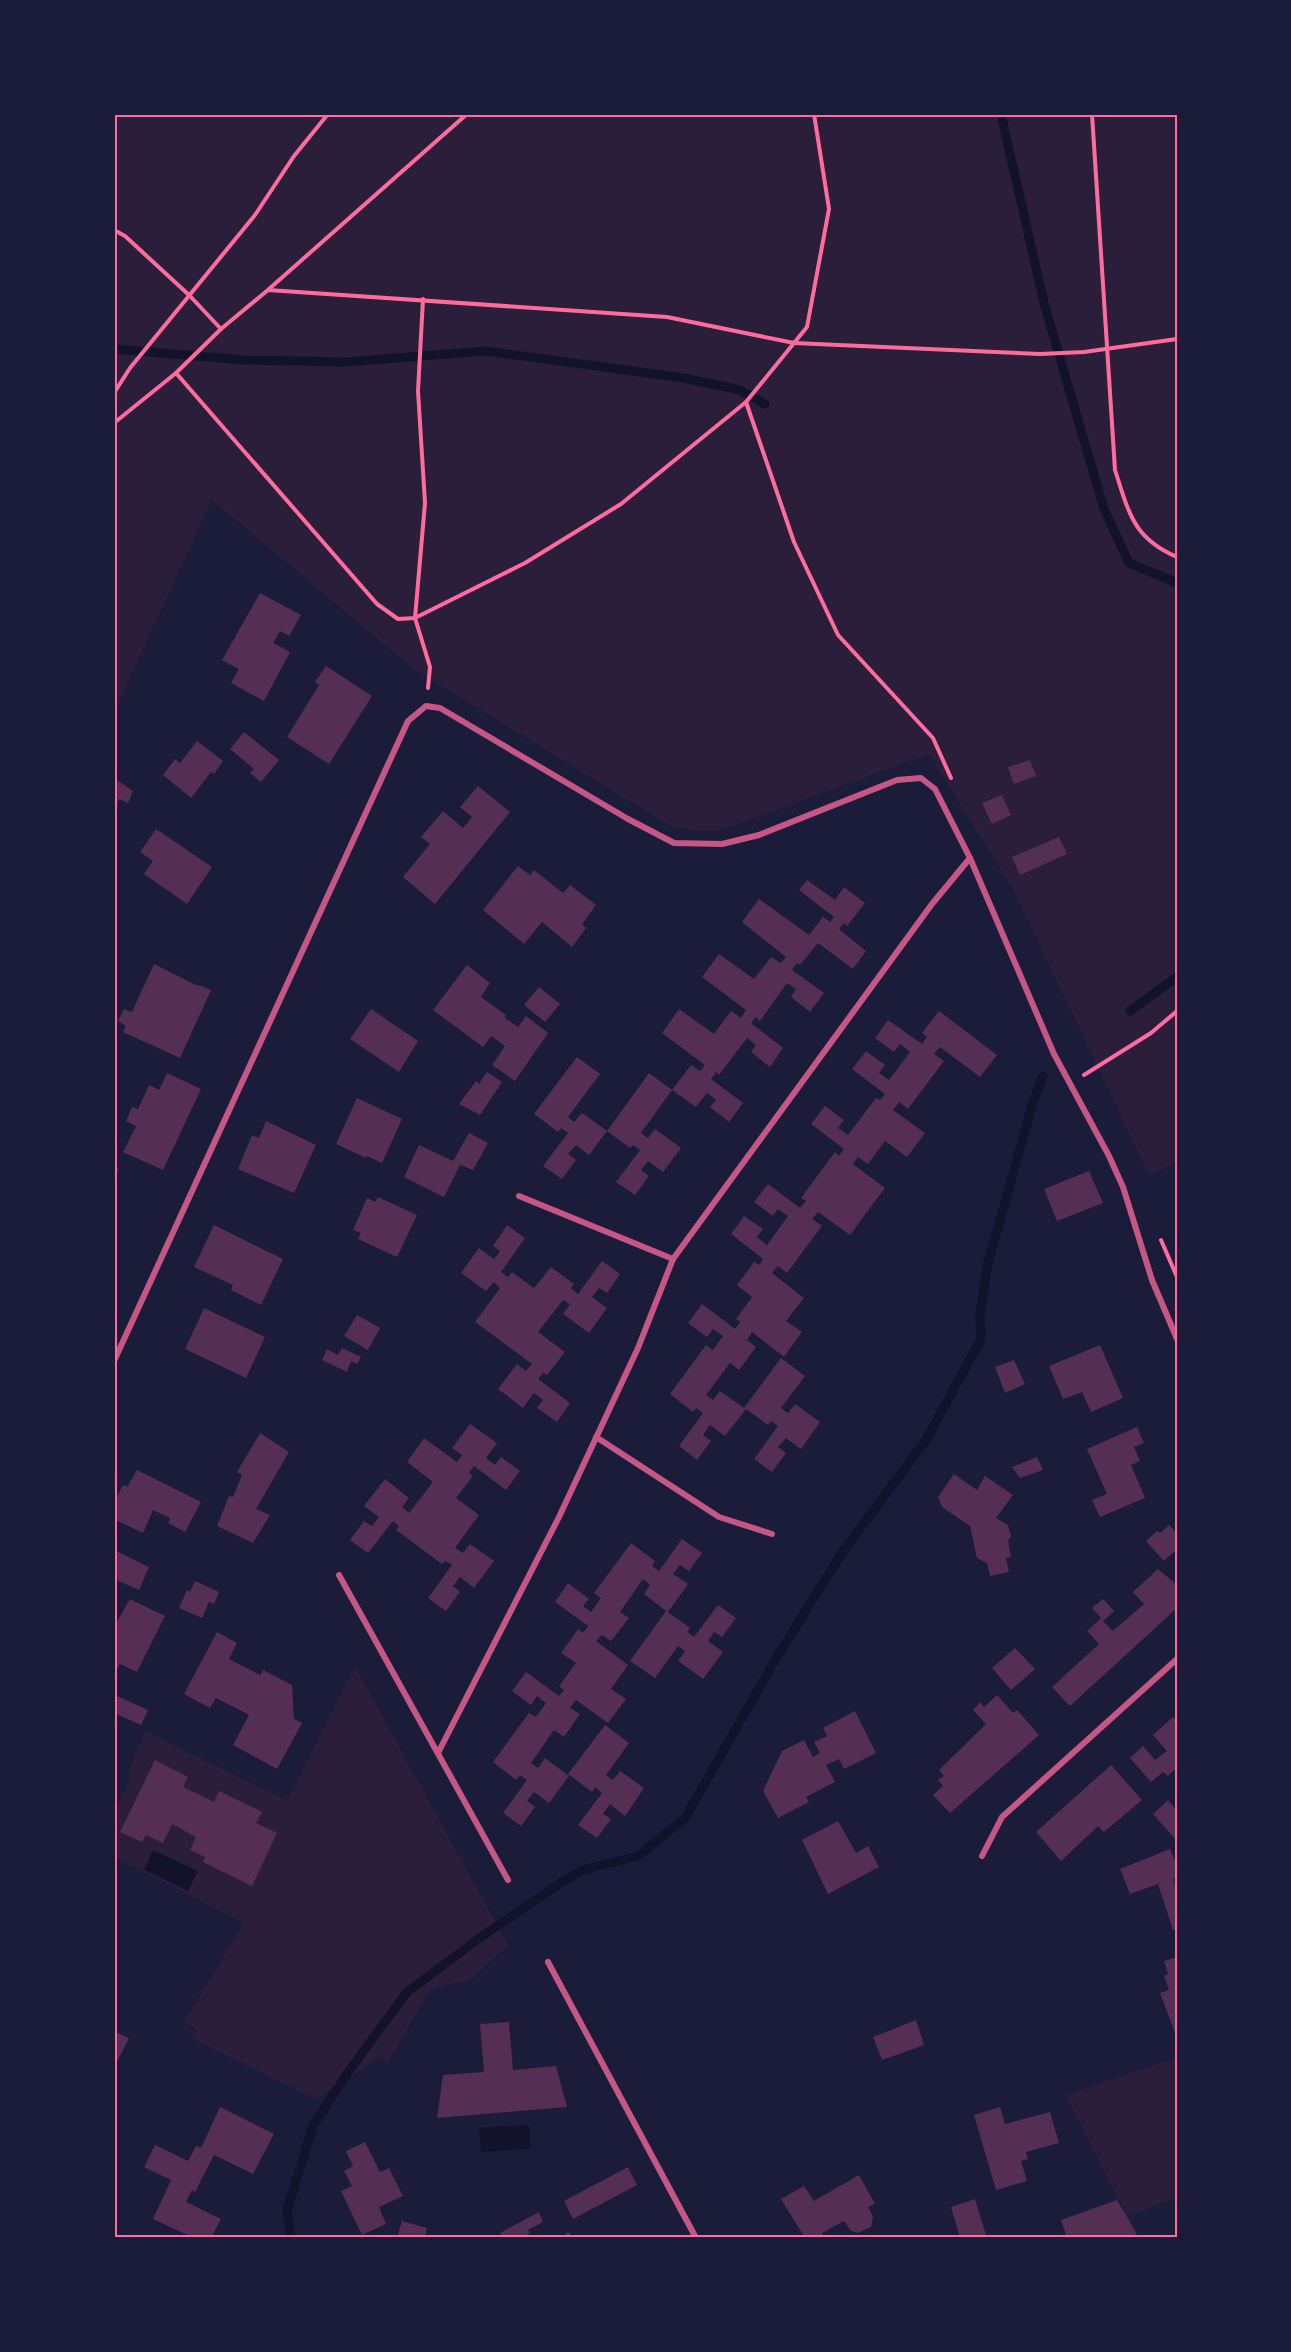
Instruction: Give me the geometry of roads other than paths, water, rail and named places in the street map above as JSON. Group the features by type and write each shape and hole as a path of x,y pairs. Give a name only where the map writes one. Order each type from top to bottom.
{"street":[{"path":"114,1361 408,721 426,706 440,708 628,819 674,843 722,844 759,835 897,780 921,778 935,789 970,858 1069,1085 1122,1187 1152,1280 1177,1339"},
{"path":"438,1753 560,1517 638,1348 673,1259 932,904 970,858"},
{"path":"519,1196 673,1259"},
{"path":"596,1437 719,1517 772,1534"},
{"path":"339,1575 508,1880"},
{"path":"982,1856 1002,1817 1177,1659"},
{"path":"548,1962 696,2238"}],"waterway":[{"path":"1001,114 1044,303 1104,509 1129,563 1177,583"},
{"path":"114,349 244,360 345,362 486,351 684,378 740,390 765,404"},
{"path":"1130,1011 1177,977"},
{"path":"291,2238 287,2210 313,2126 349,2071 407,1992 560,1883 583,1870 638,1856 685,1818 778,1655 841,1554 926,1440 981,1339 980,1313 988,1263 1033,1102 1043,1076"}]}
